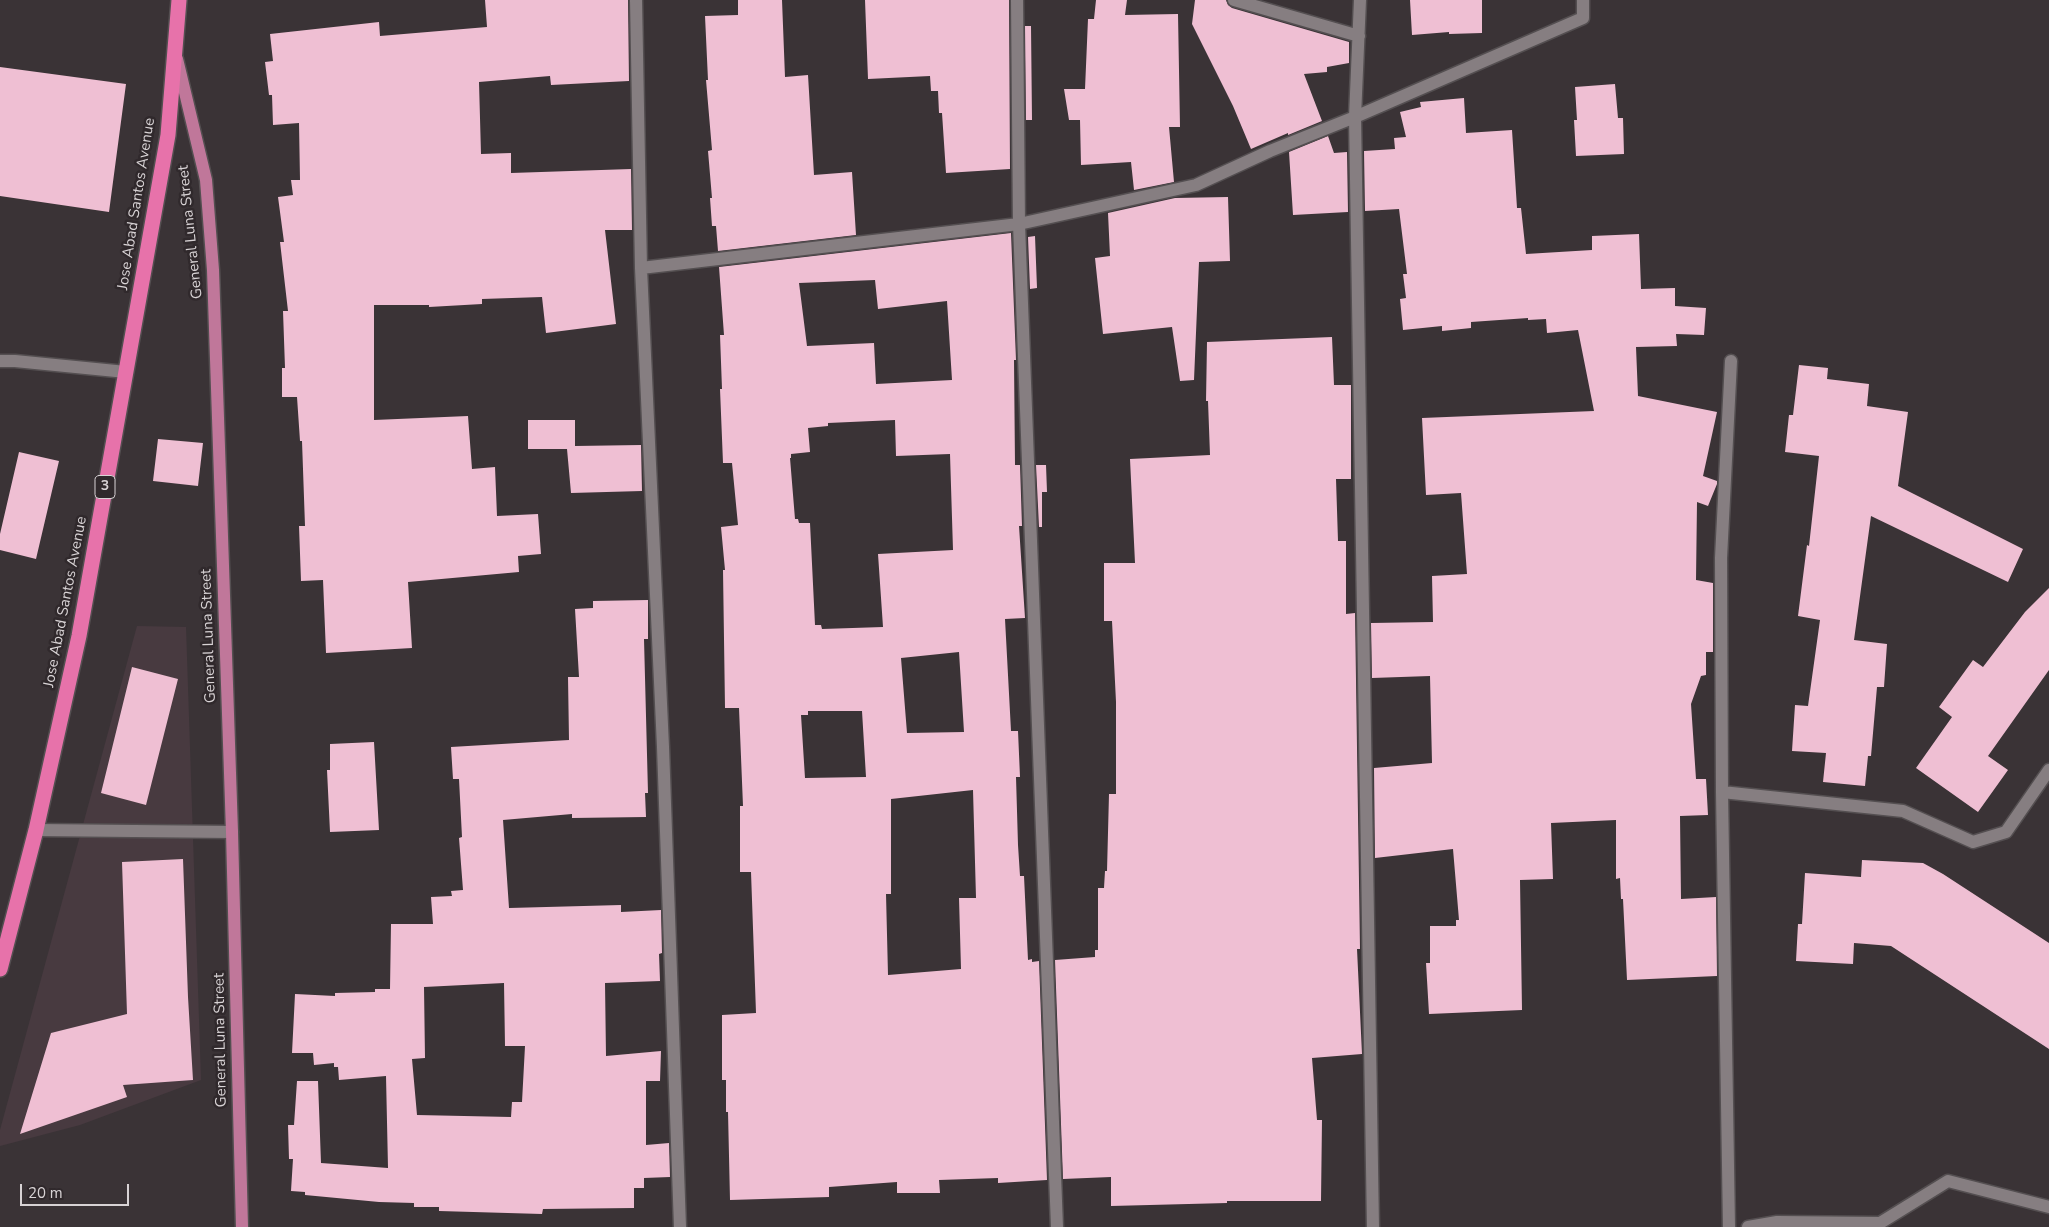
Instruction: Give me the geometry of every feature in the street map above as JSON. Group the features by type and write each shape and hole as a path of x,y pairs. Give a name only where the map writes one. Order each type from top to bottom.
{"highway":[{"name":"Jose Abad Santos Avenue","path":"0,969 36,830 79,636 168,135 179,0"}],"main road":[{"name":"General Luna Street","path":"174,47 206,180 213,270 232,832 242,1227"}],"street":[{"path":"636,0 641,268 662,737 680,1227"},
{"path":"1017,0 1019,224 1057,1227"},
{"path":"1234,0 1359,36"},
{"path":"1360,0 1355,117 1373,1227"},
{"path":"641,268 1019,224 1196,185 1270,151 1355,117 1582,18 1583,0"},
{"path":"0,362 15,361 126,372"},
{"path":"1729,1227 1720,558 1731,361"},
{"path":"1722,792 1903,811 1973,842 2006,832 2049,770"},
{"path":"36,830 232,832"},
{"path":"1748,1227 1777,1222 1880,1224 1948,1181 2049,1207"}],"shaded area":[{"path":"137,626 186,627 201,1080 80,1125 0,1146 0,1130"}],"building":[{"path":"485,0 628,0 629,81 551,85 550,76 479,82 481,154 511,153 511,173 631,169 632,230 605,230 616,324 546,333 542,297 482,299 482,304 429,307 429,305 374,305 374,420 468,416 472,469 495,467 497,516 538,514 541,554 518,556 519,572 408,582 412,648 326,653 323,580 301,581 299,526 305,526 302,441 300,441 297,397 282,397 282,368 285,368 283,311 288,311 280,242 284,242 278,197 293,195 291,180 300,180 299,123 273,125 272,95 269,95 265,62 273,61 270,34 379,22 380,36 487,27"},
{"path":"738,0 782,0 785,77 808,75 814,175 852,172 856,235 718,251 716,226 712,226 710,198 712,198 708,151 712,150 706,80 708,80 705,16 738,15"},
{"path":"865,0 1009,0 1010,169 946,173 942,113 939,113 938,91 931,91 930,76 868,79"},
{"path":"1096,0 1127,0 1125,15 1178,14 1180,127 1169,127 1174,182 1134,190 1131,162 1081,165 1080,120 1069,120 1064,89 1085,89 1088,19 1094,19"},
{"path":"1195,0 1226,0 1232,8 1349,42 1349,63 1327,67 1327,72 1304,74 1322,121 1251,149 1233,106 1192,24"},
{"path":"1410,0 1482,0 1482,33 1449,34 1449,32 1412,35"},
{"path":"1025,26 1031,26 1032,120 1026,120"},
{"path":"0,67 126,84 109,212 0,196"},
{"path":"1615,84 1618,118 1623,118 1624,154 1576,156 1574,120 1577,120 1575,87"},
{"path":"1464,98 1466,133 1512,130 1517,208 1521,208 1526,254 1592,250 1592,236 1639,234 1641,289 1675,288 1675,306 1706,308 1704,335 1676,334 1677,346 1636,347 1638,396 1717,412 1703,476 1717,481 1717,484 1708,506 1697,502 1696,580 1713,583 1713,652 1706,652 1706,675 1701,676 1691,704 1696,779 1706,779 1708,815 1680,816 1681,899 1716,897 1717,976 1627,980 1623,899 1621,899 1620,878 1616,879 1616,820 1551,823 1553,879 1520,880 1522,1010 1429,1014 1426,963 1430,963 1430,926 1456,926 1456,920 1459,920 1453,849 1375,858 1374,768 1432,763 1430,676 1372,678 1371,623 1433,622 1432,576 1467,574 1461,493 1426,495 1422,418 1594,411 1578,330 1547,333 1546,319 1528,320 1528,318 1471,322 1471,328 1442,331 1442,326 1403,330 1400,299 1406,298 1403,274 1407,274 1399,209 1365,211 1364,151 1395,149 1394,138 1406,137 1400,112 1421,107 1420,102"},
{"path":"1328,136 1334,153 1347,152 1348,212 1293,215 1289,152"},
{"path":"1228,197 1230,261 1199,262 1194,380 1180,381 1172,327 1103,334 1095,258 1110,256 1108,213 1175,198"},
{"path":"1011,233 1016,360 1014,360 1015,465 1020,465 1022,526 1019,526 1025,618 1005,619 1011,731 1018,731 1020,777 1016,777 1018,845 1020,876 1024,876 1028,960 1032,959 1032,962 1039,961 1047,1180 998,1183 998,1178 939,1180 940,1193 897,1193 897,1182 829,1187 829,1197 730,1200 726,1080 722,1080 722,1015 756,1013 751,872 740,872 740,806 743,806 739,708 725,708 723,570 725,570 721,527 738,525 732,463 723,463 720,335 724,335 719,267","holes":["875,280 878,309 947,301 952,380 876,384 874,343 807,346 799,283","895,420 896,456 950,454 953,550 878,554 883,627 822,629 821,625 815,625 810,523 799,523 798,519 795,519 790,458 791,454 810,452 808,428 828,426 828,423","959,652 964,732 907,733 901,658","808,711 862,711 866,777 805,778 801,715 808,715","973,790 976,898 959,898 961,969 888,975 886,894 891,894 891,799"]},
{"path":"1035,236 1037,288 1030,289 1028,237"},
{"path":"1332,337 1334,385 1351,385 1351,479 1336,479 1338,541 1346,541 1346,614 1355,613 1360,949 1357,949 1362,1054 1312,1058 1317,1120 1322,1120 1321,1201 1227,1201 1227,1203 1111,1206 1111,1177 1063,1179 1055,960 1095,957 1095,950 1098,950 1098,888 1104,888 1105,871 1107,871 1109,794 1116,794 1116,702 1112,621 1104,621 1104,563 1135,563 1130,459 1210,455 1208,401 1206,401 1207,342"},
{"path":"1799,365 1828,368 1827,379 1869,384 1867,406 1908,412 1898,486 2023,549 2008,582 1871,516 1854,640 1887,644 1884,687 1877,687 1871,756 1868,756 1865,786 1823,782 1826,753 1792,751 1795,705 1808,706 1820,620 1798,616 1807,545 1809,546 1819,456 1785,452 1789,415 1793,415"},
{"path":"528,420 575,420 575,446 641,445 642,491 571,493 567,449 528,449"},
{"path":"158,439 203,443 198,486 153,481"},
{"path":"19,452 59,461 36,559 0,550 0,534"},
{"path":"1036,465 1046,465 1047,492 1042,492 1042,527 1039,527"},
{"path":"2049,588 2049,670 1988,756 2008,770 1978,812 1916,768 1952,717 1939,707 1973,660 1983,667 2025,612"},
{"path":"648,600 648,639 644,639 648,793 645,793 646,817 572,818 572,814 503,820 509,908 621,905 621,912 661,910 662,953 659,954 660,981 605,983 606,1056 661,1051 660,1081 646,1081 646,1145 669,1143 670,1177 644,1178 644,1188 634,1188 634,1208 543,1209 542,1214 439,1211 439,1207 414,1207 414,1203 379,1202 305,1195 305,1192 291,1191 293,1159 289,1159 288,1125 294,1125 297,1081 318,1081 321,1163 388,1168 386,1076 339,1080 338,1067 334,1067 334,1063 314,1065 313,1053 292,1053 295,994 335,996 335,993 375,992 375,989 390,989 391,924 433,924 431,897 452,896 451,891 463,890 459,838 462,837 459,779 453,779 451,747 569,740 568,677 579,677 575,609 593,608 593,601","holes":["504,983 505,1046 525,1046 522,1102 512,1102 511,1117 417,1115 412,1059 425,1058 424,987"]},
{"path":"132,667 178,679 146,805 101,793"},
{"path":"374,742 379,830 330,832 327,770 330,770 330,744"},
{"path":"183,859 193,1080 123,1085 127,1097 20,1134 51,1033 127,1014 122,862"},
{"path":"1862,860 1923,863 2049,943 2049,1049 1891,946 1854,943 1853,964 1796,961 1798,924 1802,924 1805,873 1861,877"}]}
